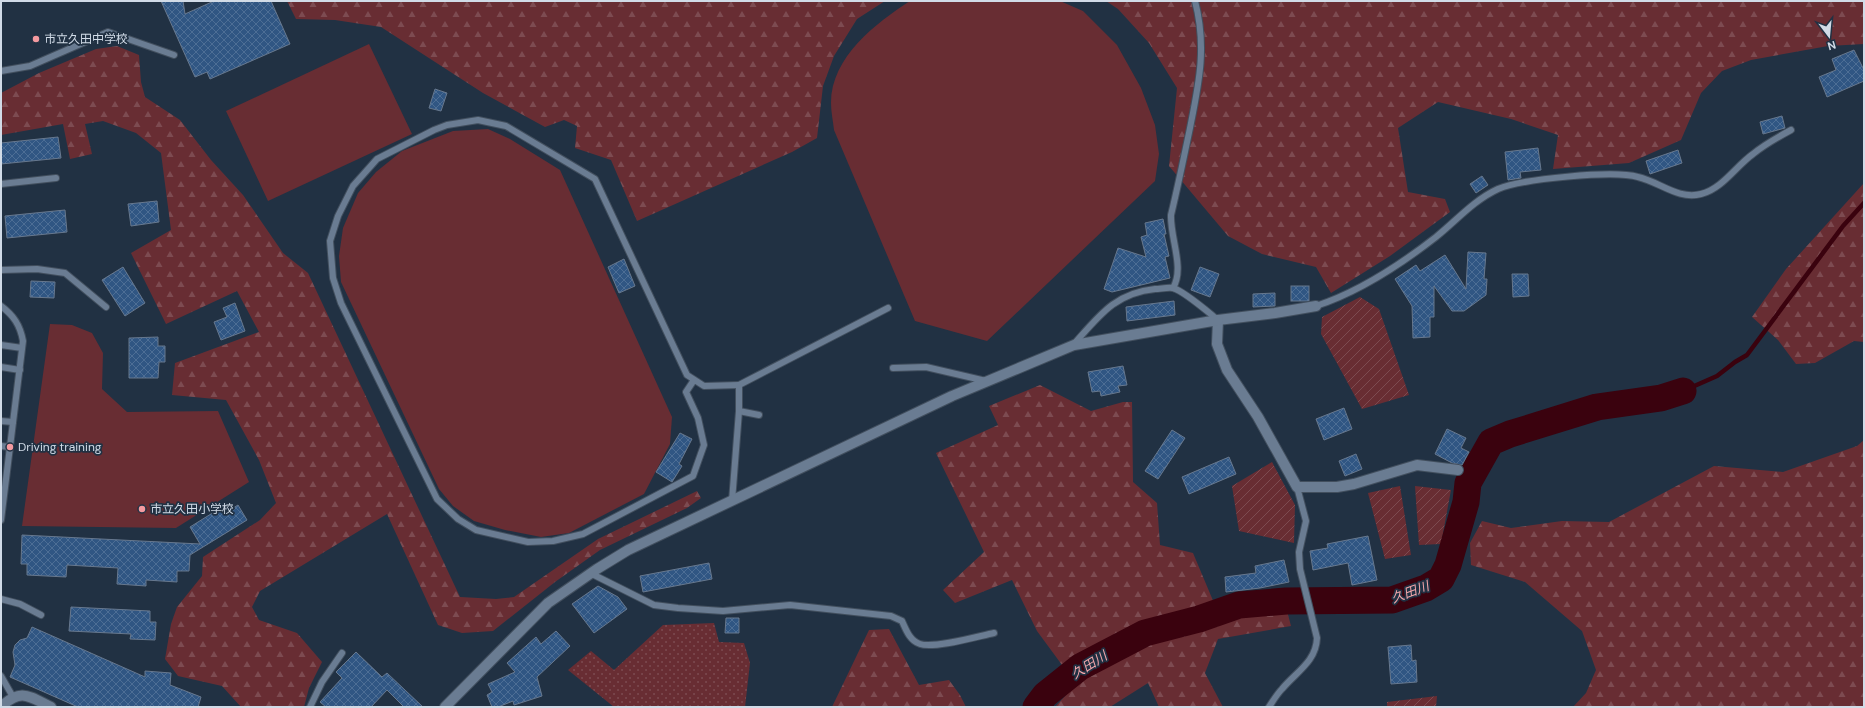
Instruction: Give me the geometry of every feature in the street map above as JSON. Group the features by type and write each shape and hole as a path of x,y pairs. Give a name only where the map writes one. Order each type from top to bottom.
{"street":[{"path":"445,707 548,603 590,573 628,550 986,381 1074,344 1218,320 1316,306"},
{"path":"1218,320 1217,344 1227,370 1258,417 1297,487 1337,487 1354,484 1418,465 1458,470"},
{"path":"1,707 19,694 26,695 51,707"}],"lane":[{"path":"1173,288 1178,269 1170,229 1171,215 1201,70 1202,40 1199,16 1195,1"},
{"path":"1,71 30,66 108,32 174,55"},
{"path":"694,380 686,392 698,418 704,445 693,476 583,534 553,541 528,542 476,530 458,519 436,499 341,303 333,278 330,241 338,216 353,186 377,159 447,125 478,120 506,126 595,178 686,375 704,386 739,385 888,308"},
{"path":"1316,306 1358,289 1391,268 1435,237 1476,202 1498,189 1523,182 1613,174 1637,176 1684,195 1702,194 1721,183 1752,154 1791,130"},
{"path":"1,184 56,178"},
{"path":"1,270 37,269 65,273 106,307"},
{"path":"1074,344 1104,310 1113,303 1126,296 1144,290 1173,288 1218,320"},
{"path":"1,306 14,317 21,328 23,341 10,447 4,474 1,520"},
{"path":"1,345 22,348"},
{"path":"1,367 20,370"},
{"path":"893,368 926,367 986,381"},
{"path":"732,501 739,411 739,385"},
{"path":"739,411 759,415"},
{"path":"1,421 13,422"},
{"path":"1,446 10,447"},
{"path":"1269,707 1282,689 1312,658 1317,649 1313,623 1299,562 1306,521 1297,487"},
{"path":"590,573 654,605 723,611 790,605 891,616 902,620 909,636 920,644 931,645 994,633"},
{"path":"1,599 20,604 41,615"},
{"path":"310,707 322,682 342,653"},
{"path":"1,676 13,697"}],"green space":[{"path":"287,1 885,1 857,19 834,56 823,86 817,138 792,152 637,221 611,160 575,148 577,126 564,120 545,127 483,93 381,27 335,20 296,19"},
{"path":"910,1 1060,1 1083,11 1117,45 1141,88 1155,125 1159,154 1155,181 987,341 915,321 834,130 831,103 833,86 847,56 870,31"},
{"path":"1106,1 1864,1 1864,44 1828,46 1751,60 1722,71 1701,93 1681,140 1629,163 1553,169 1558,135 1511,119 1438,102 1398,128 1408,192 1445,199 1450,212 1390,256 1331,293 1316,267 1262,254 1228,236 1169,166 1177,88 1149,43 1118,9"},
{"path":"369,44 412,134 268,201 226,111"},
{"path":"117,46 139,55 141,82 145,97 180,120 211,160 243,195 283,253 308,273 460,597 496,599 514,597 598,539 697,491 701,498 687,508 600,550 555,582 493,631 462,633 438,625 387,514 260,591 252,607 259,620 297,633 322,662 309,688 304,707 241,707 222,686 178,676 165,659 171,624 177,607 202,576 203,557 260,520 276,503 259,460 226,400 172,395 175,363 259,332 237,291 166,324 131,253 171,230 161,153 136,133 103,121 85,124 92,154 70,159 63,124 1,135 1,93 39,73 96,49"},
{"path":"488,129 510,139 560,170 672,417 670,444 644,494 569,533 541,537 505,530 474,521 453,506 439,489 341,282 339,256 343,228 358,193 376,172 402,151 453,131"},
{"path":"1864,183 1864,342 1854,341 1815,363 1796,364 1778,340 1752,317 1786,269"},
{"path":"1360,297 1379,309 1409,395 1362,409 1321,334 1322,317"},
{"path":"50,324 72,325 92,333 103,353 102,389 127,412 218,411 249,482 176,528 22,526"},
{"path":"1040,385 1091,411 1123,402 1132,402 1133,482 1157,503 1160,545 1193,553 1222,622 1286,607 1291,626 1218,639 1205,673 1223,707 1159,707 1148,683 1110,707 1055,707 1076,684 1037,631 1012,580 955,603 943,590 984,552 936,453 998,425 989,406"},
{"path":"1864,440 1864,707 1573,707 1586,693 1596,670 1582,631 1525,582 1471,565 1470,543 1482,521 1511,528 1562,521 1609,522 1714,466 1783,472 1857,446"},
{"path":"1272,462 1295,505 1294,543 1239,531 1232,486"},
{"path":"1400,486 1411,555 1385,559 1368,493"},
{"path":"1415,486 1451,490 1441,544 1419,545"},
{"path":"714,623 719,642 744,643 750,663 745,707 614,707 568,670 591,651 614,670 663,625"},
{"path":"889,629 919,685 949,680 960,695 966,707 832,707 869,630"},
{"path":"1437,696 1436,707 1387,707 1387,702"}],"building":[{"path":"161,1 183,1 185,14 214,1 271,1 290,44 210,79 207,72 195,77"},
{"path":"1854,50 1864,70 1864,81 1827,97 1819,77 1836,70 1832,59"},
{"path":"435,89 447,93 441,111 429,108"},
{"path":"1782,116 1785,128 1763,134 1760,122"},
{"path":"58,137 61,158 1,164 1,143"},
{"path":"1538,148 1541,170 1520,172 1521,178 1508,180 1505,152"},
{"path":"1678,150 1682,163 1650,174 1646,161"},
{"path":"1482,176 1488,185 1476,193 1470,184"},
{"path":"157,201 159,222 131,226 128,204"},
{"path":"65,210 67,232 7,238 5,216"},
{"path":"1163,219 1166,234 1164,234 1169,256 1165,257 1170,278 1112,292 1104,289 1118,248 1146,257 1141,237 1147,235 1145,223"},
{"path":"1468,252 1486,253 1484,279 1487,279 1486,295 1464,311 1452,311 1434,286 1434,317 1430,317 1430,337 1413,338 1412,306 1395,279 1416,265 1420,271 1445,255 1466,289"},
{"path":"624,259 635,286 619,293 608,267"},
{"path":"123,267 145,303 125,316 102,280"},
{"path":"1200,267 1219,274 1210,297 1191,290"},
{"path":"1512,274 1528,274 1529,296 1513,297"},
{"path":"31,281 55,282 54,298 30,297"},
{"path":"1291,286 1309,286 1309,301 1291,301"},
{"path":"1275,293 1275,306 1253,307 1253,294"},
{"path":"1174,301 1175,315 1127,321 1126,307"},
{"path":"235,303 245,331 221,340 214,322 227,317 223,308"},
{"path":"158,337 158,346 165,346 165,362 159,362 158,378 129,378 129,338"},
{"path":"1123,366 1127,385 1118,386 1120,392 1101,396 1100,391 1092,392 1088,372"},
{"path":"1344,408 1352,429 1324,440 1316,419"},
{"path":"1447,429 1466,438 1461,448 1469,452 1462,465 1452,463 1435,454"},
{"path":"1172,430 1185,438 1158,479 1145,471"},
{"path":"680,433 692,439 679,464 682,466 672,482 656,472"},
{"path":"1356,454 1362,469 1345,476 1339,461"},
{"path":"1229,457 1236,474 1189,494 1182,477"},
{"path":"227,504 230,510 238,505 247,520 190,555 189,571 177,571 177,582 146,580 146,586 117,584 118,568 67,565 66,577 27,575 27,564 21,564 22,535 200,544 190,527"},
{"path":"1368,536 1377,580 1352,585 1348,563 1313,570 1310,551 1328,548 1327,544"},
{"path":"1284,560 1289,582 1260,588 1226,592 1225,577 1256,573 1255,566"},
{"path":"709,563 712,579 643,592 640,576"},
{"path":"598,586 618,597 627,609 594,633 572,604"},
{"path":"71,607 150,611 150,622 156,622 155,640 130,639 131,634 69,631"},
{"path":"726,618 739,618 739,633 725,633"},
{"path":"32,627 145,677 145,671 171,673 170,685 201,697 198,707 78,707 10,677 15,665 13,652 15,645 20,640 27,638"},
{"path":"556,631 570,646 537,677 542,696 514,705 513,701 498,707 492,707 487,695 492,692 488,684 515,672 507,663 536,637 541,644"},
{"path":"1411,645 1412,661 1416,660 1417,682 1391,684 1388,647"},
{"path":"356,652 382,677 387,673 423,707 404,707 387,690 371,707 326,707 320,702 342,678 336,672"}],"waterway":[{"path":"1683,391 1717,376 1747,355 1843,226 1864,203"},
{"name":"久田川","path":"1036,707 1045,695 1080,667 1145,633 1199,619 1239,605 1286,601 1392,600 1426,588 1441,579 1448,565 1466,502 1468,483 1491,442 1510,434 1597,407 1661,398 1683,391"}],"place":[{"name":"市立久田中学校","path":"36,39"},
{"name":"Driving training","path":"10,447"},
{"name":"市立久田小学校","path":"142,509"}]}
